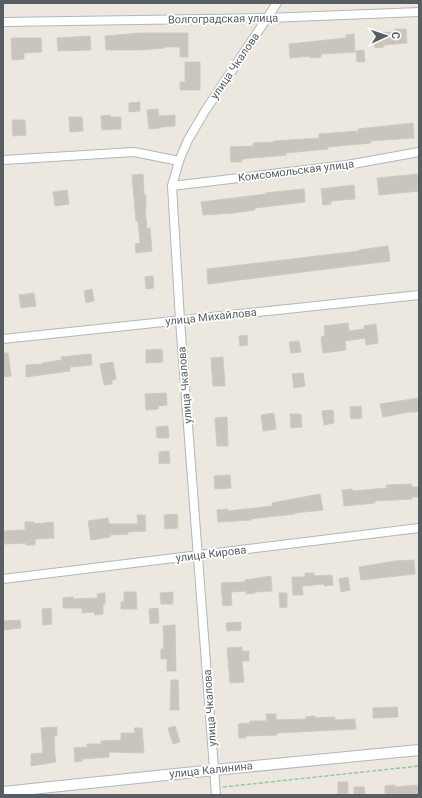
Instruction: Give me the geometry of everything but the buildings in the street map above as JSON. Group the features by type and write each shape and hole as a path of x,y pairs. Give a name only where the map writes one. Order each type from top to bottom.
{"street":[{"name":"улица Чкалова","path":"216,791 180,320 172,186 179,161 188,140 204,111 278,3"},
{"name":"Волгоградская улица","path":"3,22 267,18 419,12"},
{"path":"3,160 134,152 179,161"},
{"name":"Комсомольская улица","path":"172,186 346,165 419,152"},
{"name":"улица Михайлова","path":"3,339 419,295"},
{"name":"улица Кирова","path":"3,578 198,556 419,528"},
{"name":"улица Калинина","path":"3,792 419,750"}],"path":[{"name":"улица Калинина","path":"216,791 419,766"}]}
